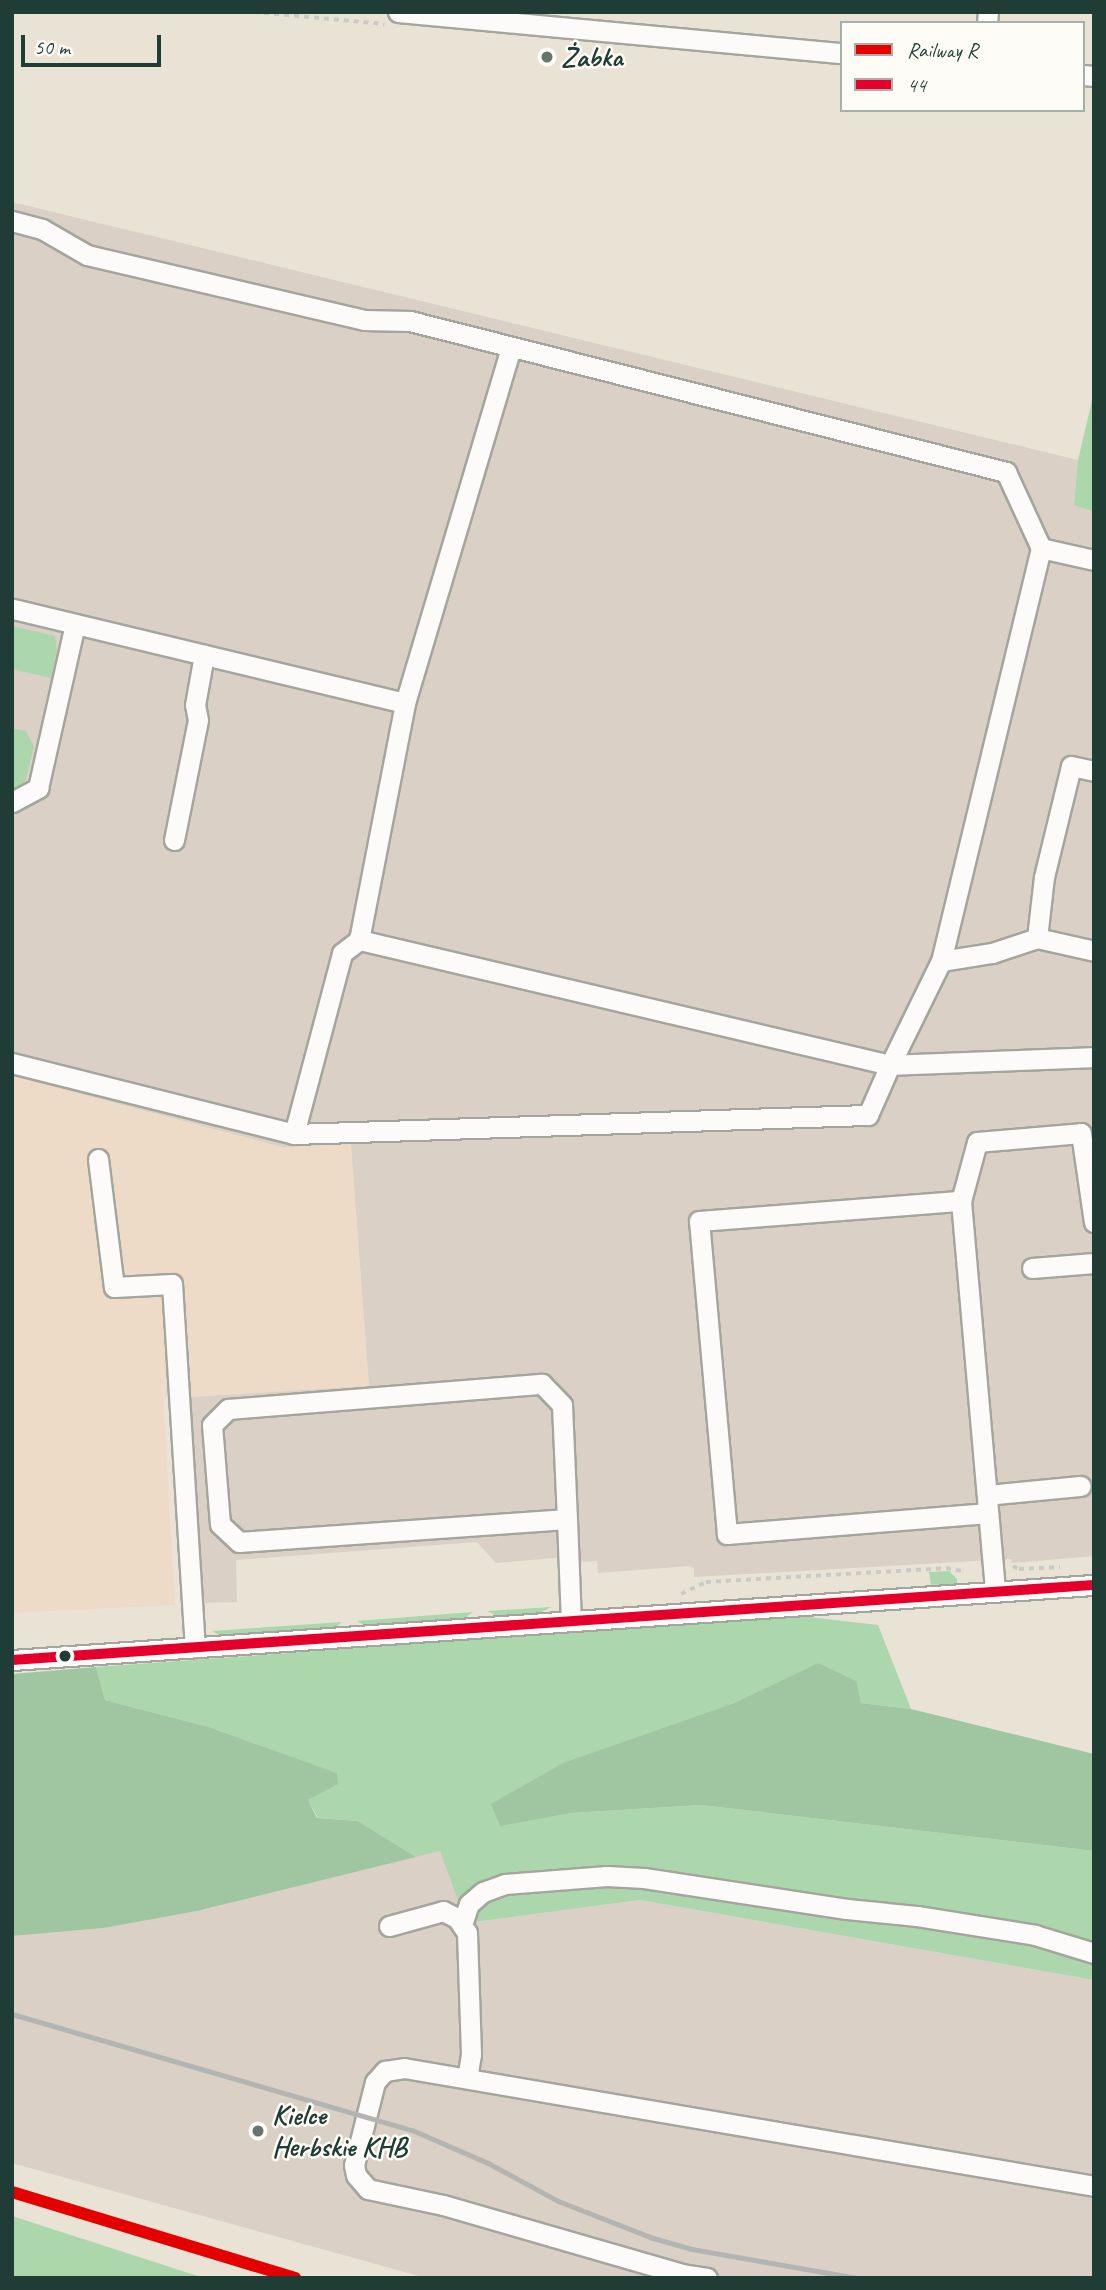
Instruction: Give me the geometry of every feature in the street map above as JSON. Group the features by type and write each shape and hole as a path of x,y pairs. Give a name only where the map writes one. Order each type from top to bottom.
{"street":[{"path":"398,12 474,16 840,52"},
{"path":"12,221 41,229 87,255 364,320 410,321 1006,472 1041,548 941,961 868,1115 294,1134 12,1063"},
{"path":"294,1134 342,953 359,940 405,704 512,347"},
{"path":"1041,548 1094,560"},
{"path":"12,609 405,704"},
{"path":"12,802 38,788 75,624"},
{"path":"174,840 198,720 195,705 204,655"},
{"path":"1037,938 1044,877 1071,766 1094,771"},
{"path":"941,961 992,953 1037,938 1094,951"},
{"path":"359,940 890,1065 1094,1057"},
{"path":"995,1591 961,1202 977,1142 1081,1133 1094,1222"},
{"path":"98,1159 114,1287 172,1284 195,1647"},
{"path":"961,1202 699,1222 727,1534 987,1504 1081,1486"},
{"path":"1031,1268 1094,1263"},
{"path":"567,1519 239,1542 219,1524 212,1425 228,1409 542,1384 562,1405 567,1519 571,1621"},
{"path":"12,1660 1094,1585"},
{"path":"461,1925 469,1904 483,1892 505,1884 620,1877 1035,1934 1094,1953"},
{"path":"389,1926 443,1911 457,1918 467,1933 471,2054 467,2078"},
{"path":"707,2278 658,2267 443,2206 368,2189 356,2175 356,2155 375,2082 385,2071 404,2068 1094,2186"}],"path":[{"path":"962,1583 962,1571 993,1567 1068,1567"}],"shaded area":[{"path":"12,202 1078,460 1074,505 1094,512 1094,1556 1012,1563 1011,1559 694,1577 694,1568 690,1566 598,1573 597,1561 578,1562 577,1556 496,1563 477,1542 236,1560 237,1602 202,1603 190,1397 369,1386 351,1144 283,1147 12,1076"},
{"path":"12,1076 283,1147 351,1144 369,1386 165,1398 160,1338 175,1605 12,1613"},
{"path":"440,1851 466,1923 640,1900 1094,1980 1094,2278 426,2278 12,2163 12,1936 104,1928 197,1911"}],"green space":[{"path":"1094,392 1094,512 1074,505 1078,460"},
{"path":"12,626 55,636 57,649 51,678 12,669"},
{"path":"12,728 26,731 34,747 25,782 12,789"},
{"path":"949,1571 957,1579 957,1584 931,1585 929,1572"},
{"path":"551,1607 540,1613 497,1616 487,1611"},
{"path":"473,1612 465,1618 366,1626 357,1621"},
{"path":"800,1616 878,1625 911,1709 861,1703 818,1663 500,1825 572,1813 701,1805 1094,1851 1094,1980 640,1900 466,1923 440,1851 416,1857 358,1821 318,1818 308,1800 337,1784 336,1773 209,1727 105,1700 96,1667"},
{"path":"342,1622 336,1627 219,1635 212,1631"},
{"path":"818,1663 856,1681 861,1703 911,1709 1094,1754 1094,1851 701,1805 572,1813 500,1826 491,1804 563,1763 735,1703"},
{"path":"96,1667 105,1700 209,1727 337,1773 338,1784 308,1800 317,1818 358,1821 416,1857 197,1911 104,1928 12,1936 12,1674"},
{"path":"12,2216 139,2257 204,2278 12,2278"}],"railway":[{"path":"12,2014 412,2130 488,2163 558,2201 653,2238 691,2249 857,2278"}],"rail line":[{"name":"R","path":"12,2192 295,2278"}],"transit line":[{"name":"44","path":"12,1660 1094,1585"}],"place":[{"name":"Żabka","path":"547,57"},
{"name":"Kielce Herbskie KHB","path":"258,2131"}]}
